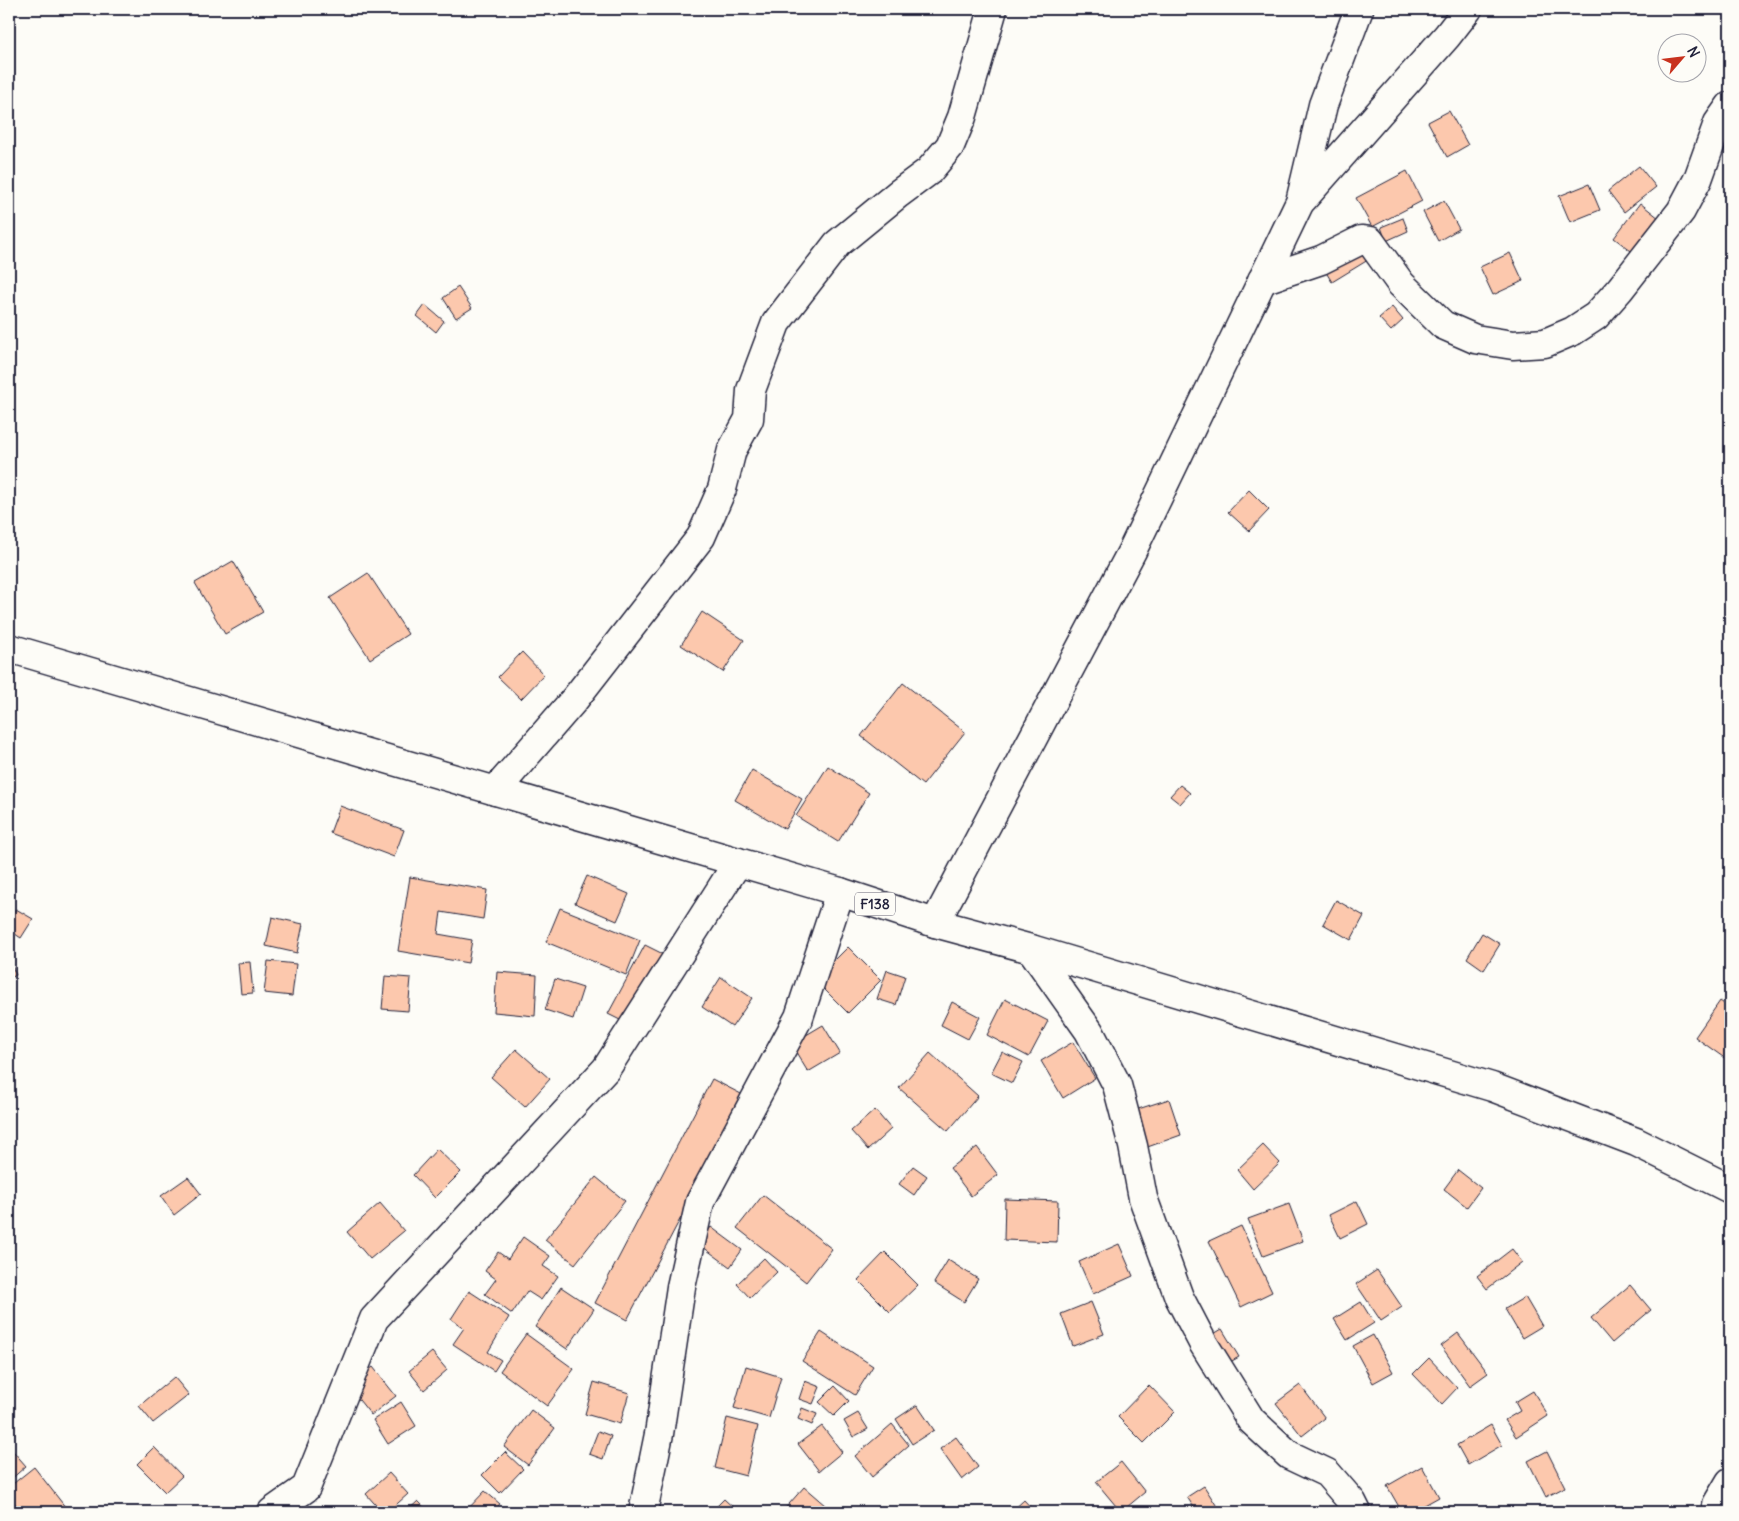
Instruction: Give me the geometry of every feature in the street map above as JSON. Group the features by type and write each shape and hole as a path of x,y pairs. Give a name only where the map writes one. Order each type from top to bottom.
{"street":[{"path":"496,791 580,693 701,537 722,489 732,450 749,419 751,390 776,323 837,244 928,171 950,146 962,118 993,9"},
{"path":"935,923 1132,551 1300,202 1323,105 1359,9"},
{"path":"1300,202 1447,36 1468,9"},
{"path":"1262,280 1321,260 1361,240 1370,241 1401,284 1443,324 1475,339 1513,345 1545,343 1573,331 1596,316 1681,211 1698,179 1718,123 1730,106"},
{"name":"F138","path":"9,648 840,892 935,923 1031,949 1492,1087 1636,1142 1730,1189"},
{"path":"272,1512 306,1488 374,1320 606,1069 738,862"},
{"path":"643,1512 658,1434 681,1288 700,1202 799,1017 840,892"},
{"path":"1031,949 1089,1031 1117,1084 1133,1146 1143,1198 1179,1297 1203,1343 1251,1420 1289,1454 1326,1473 1352,1502 1357,1512"},
{"path":"1716,1512 1717,1504 1730,1482"}],"building":[{"path":"1449,111 1468,145 1447,157 1428,122"},
{"path":"1639,166 1656,187 1624,212 1608,191"},
{"path":"1407,171 1422,201 1372,227 1356,198"},
{"path":"1589,184 1600,210 1570,222 1559,196"},
{"path":"1444,201 1459,229 1438,241 1423,212"},
{"path":"1640,203 1664,222 1639,257 1614,238"},
{"path":"1403,218 1408,231 1386,241 1381,227"},
{"path":"1359,244 1368,260 1332,282 1322,266"},
{"path":"1510,253 1523,281 1493,295 1480,267"},
{"path":"458,287 472,308 456,318 443,298"},
{"path":"425,305 444,321 436,332 417,316"},
{"path":"1392,307 1403,320 1391,331 1379,318"},
{"path":"1249,490 1269,510 1249,531 1228,512"},
{"path":"233,561 263,612 225,634 195,583"},
{"path":"368,573 408,634 370,659 330,598"},
{"path":"702,612 744,640 723,672 681,645"},
{"path":"522,652 544,675 521,699 498,677"},
{"path":"903,683 965,732 923,785 861,736"},
{"path":"828,766 869,793 838,842 796,816"},
{"path":"752,770 802,799 785,829 735,800"},
{"path":"1180,785 1190,793 1180,804 1170,796"},
{"path":"340,806 404,830 394,857 330,833"},
{"path":"587,876 629,894 617,921 575,903"},
{"path":"410,877 487,890 483,919 441,912 438,934 472,940 468,963 398,951"},
{"path":"1336,900 1364,916 1351,940 1323,924"},
{"path":"560,908 640,940 626,975 546,942"},
{"path":"16,909 33,919 21,938 9,930 9,920"},
{"path":"272,917 303,924 297,953 266,946"},
{"path":"1482,933 1500,944 1484,970 1467,958"},
{"path":"645,945 667,956 630,1025 608,1014"},
{"path":"848,947 881,980 848,1013 815,980"},
{"path":"9,959 16,975 9,979"},
{"path":"268,961 296,964 292,996 264,993"},
{"path":"250,962 253,993 241,994 238,963"},
{"path":"887,970 905,976 896,1005 877,999"},
{"path":"497,972 537,975 535,1016 494,1012"},
{"path":"385,976 411,978 408,1011 382,1009"},
{"path":"721,977 752,998 732,1027 702,1007"},
{"path":"555,979 583,988 573,1019 545,1010"},
{"path":"1005,999 1048,1021 1029,1057 987,1035"},
{"path":"1720,1001 1730,1008 1730,1062 1695,1037"},
{"path":"952,1002 980,1017 968,1039 941,1025"},
{"path":"823,1025 840,1053 808,1072 791,1044"},
{"path":"1073,1042 1095,1078 1063,1098 1041,1061"},
{"path":"516,1049 550,1079 525,1107 491,1077"},
{"path":"1002,1052 1023,1062 1012,1083 991,1073"},
{"path":"930,1053 978,1096 948,1131 899,1088"},
{"path":"712,1079 745,1096 627,1320 595,1303"},
{"path":"1169,1099 1181,1135 1142,1149 1129,1112"},
{"path":"875,1110 891,1129 868,1150 851,1131"},
{"path":"1263,1145 1280,1163 1253,1189 1237,1170"},
{"path":"977,1147 998,1175 971,1196 950,1168"},
{"path":"437,1149 461,1172 435,1198 413,1175"},
{"path":"913,1166 927,1176 914,1195 899,1184"},
{"path":"1458,1170 1481,1188 1467,1207 1444,1189"},
{"path":"188,1177 201,1194 174,1215 161,1196"},
{"path":"596,1177 625,1201 575,1264 545,1240"},
{"path":"763,1195 832,1249 806,1282 737,1228"},
{"path":"1005,1199 1058,1201 1057,1242 1004,1240"},
{"path":"1357,1201 1368,1224 1340,1238 1329,1215"},
{"path":"380,1203 404,1231 370,1259 347,1232"},
{"path":"1289,1204 1303,1241 1263,1256 1248,1219"},
{"path":"1241,1226 1272,1292 1241,1307 1209,1241"},
{"path":"711,1227 742,1250 730,1267 699,1244"},
{"path":"523,1237 550,1256 543,1266 558,1276 541,1300 527,1291 512,1314 485,1294 496,1279 485,1271 498,1252 508,1259"},
{"path":"1119,1244 1133,1276 1093,1294 1079,1262"},
{"path":"1512,1249 1522,1262 1487,1289 1477,1276"},
{"path":"885,1252 918,1285 890,1312 858,1280"},
{"path":"764,1258 777,1272 750,1298 737,1284"},
{"path":"948,1260 978,1279 964,1302 934,1283"},
{"path":"1377,1270 1402,1307 1381,1321 1356,1284"},
{"path":"1630,1285 1651,1310 1612,1343 1591,1318"},
{"path":"561,1287 594,1309 567,1349 535,1327"},
{"path":"469,1291 509,1317 488,1352 501,1360 494,1371 453,1344 464,1328 451,1319"},
{"path":"1525,1297 1542,1326 1522,1338 1505,1309"},
{"path":"1091,1302 1104,1334 1073,1346 1061,1314"},
{"path":"1361,1302 1374,1323 1347,1340 1334,1319"},
{"path":"1222,1329 1239,1357 1223,1366 1207,1338"},
{"path":"821,1332 873,1366 855,1395 802,1361"},
{"path":"1458,1333 1488,1373 1470,1386 1441,1346"},
{"path":"526,1334 574,1369 547,1406 500,1371"},
{"path":"1373,1335 1393,1372 1373,1383 1353,1346"},
{"path":"432,1352 447,1370 424,1390 409,1371"},
{"path":"1429,1358 1457,1388 1442,1404 1413,1374"},
{"path":"746,1366 781,1377 769,1418 734,1408"},
{"path":"373,1367 396,1396 371,1415 348,1386"},
{"path":"174,1377 189,1395 153,1423 139,1406"},
{"path":"805,1381 820,1387 813,1404 799,1399"},
{"path":"594,1382 629,1393 620,1424 585,1414"},
{"path":"1149,1385 1175,1412 1144,1443 1118,1417"},
{"path":"1300,1385 1325,1418 1302,1436 1276,1403"},
{"path":"835,1386 849,1401 834,1416 819,1402"},
{"path":"1533,1391 1548,1416 1516,1437 1505,1420 1520,1411 1515,1402"},
{"path":"401,1402 416,1426 388,1444 373,1420"},
{"path":"917,1405 934,1430 912,1444 896,1419"},
{"path":"802,1408 817,1414 812,1425 798,1419"},
{"path":"531,1410 555,1428 528,1465 504,1447"},
{"path":"858,1413 868,1429 853,1437 844,1421"},
{"path":"727,1418 758,1426 746,1476 715,1468"},
{"path":"892,1424 909,1445 872,1477 855,1456"},
{"path":"1491,1425 1502,1445 1468,1465 1457,1445"},
{"path":"822,1426 842,1452 819,1471 798,1444"},
{"path":"598,1431 611,1436 603,1459 589,1454"},
{"path":"956,1437 978,1467 962,1480 940,1449"},
{"path":"154,1447 182,1476 165,1492 137,1464"},
{"path":"13,1451 26,1466 9,1481 9,1455"},
{"path":"1547,1451 1565,1487 1546,1497 1528,1461"},
{"path":"505,1452 523,1469 500,1493 482,1475"},
{"path":"1121,1462 1145,1492 1121,1512 1096,1482"},
{"path":"1422,1466 1439,1497 1412,1512 1402,1512 1387,1486"},
{"path":"34,1467 66,1508 61,1512 21,1512 9,1496 9,1487"},
{"path":"389,1473 408,1494 388,1512 382,1512 366,1494"},
{"path":"1204,1486 1218,1508 1211,1512 1197,1512 1187,1497"},
{"path":"804,1487 833,1512 782,1512"},
{"path":"485,1491 500,1504 492,1512 465,1512"},
{"path":"724,1499 738,1512 711,1512"},
{"path":"1024,1500 1035,1512 1011,1512"},
{"path":"418,1501 429,1512 406,1512"}]}
